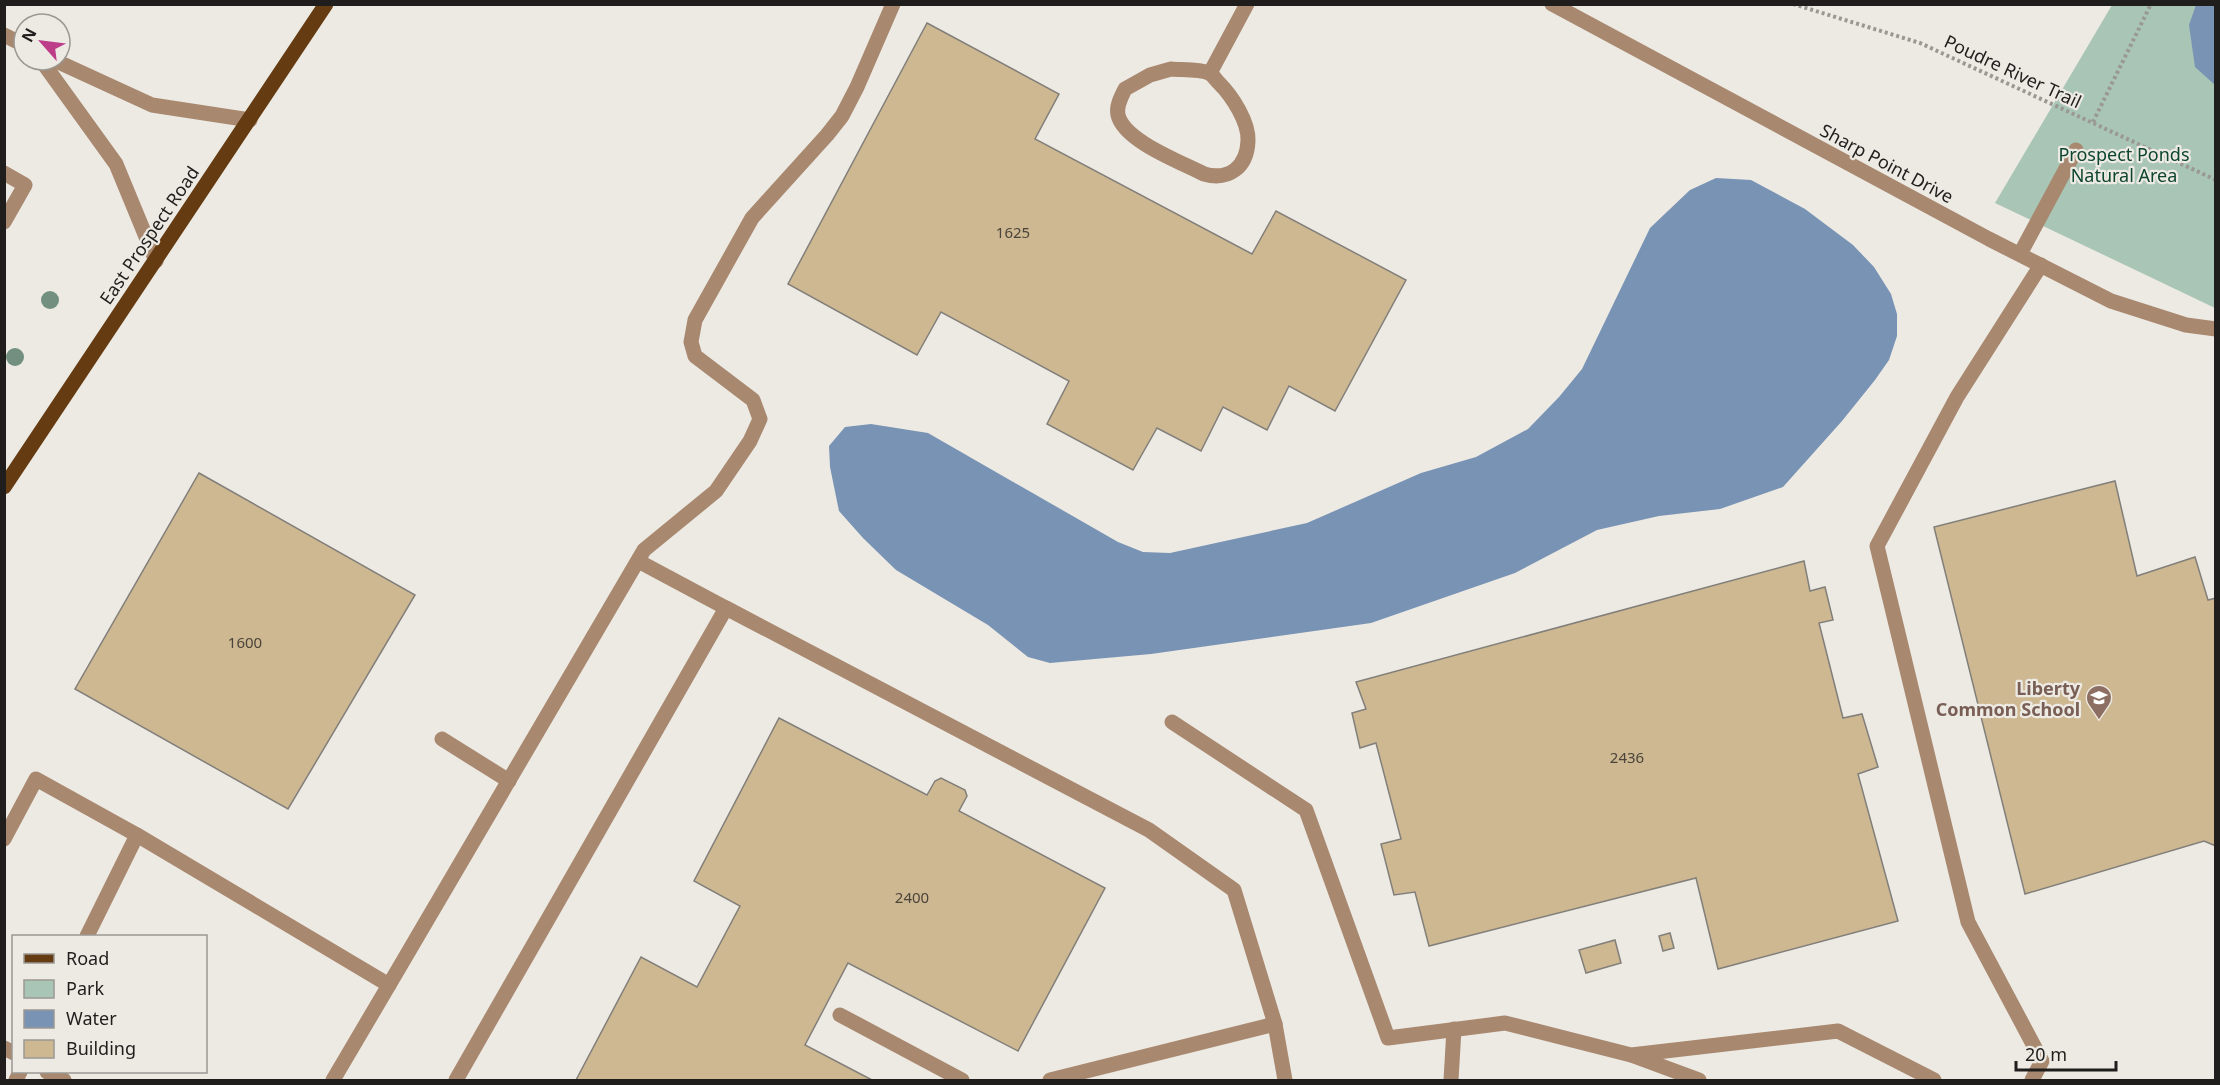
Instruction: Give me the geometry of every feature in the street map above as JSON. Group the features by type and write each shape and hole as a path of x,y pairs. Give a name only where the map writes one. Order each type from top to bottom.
{"main road":[{"name":"East Prospect Road","path":"4,487 326,4"}],"street":[{"path":"333,1080 644,550 716,491 750,441 760,418 753,400 695,356 691,342 695,321 752,218 842,116 893,4"},
{"path":"1210,74 1247,4"},
{"name":"Sharp Point Drive","path":"1552,4 2020,254 2111,300 2186,325 2216,329"},
{"path":"72,68 152,105 250,120"},
{"path":"1171,69 1210,74 1230,94 1241,114 1249,140 1241,163 1235,171 1217,178 1204,174 1133,137 1122,127 1118,113 1125,89 1144,78 1171,69"},
{"path":"50,72 116,164 156,261"},
{"path":"2020,254 2076,150"},
{"path":"4,173 25,185 4,222"},
{"path":"2032,1080 2042,1061 1968,922 1877,546 1957,397 2041,265"},
{"path":"638,561 1149,830 1234,890 1275,1024 1285,1080"},
{"path":"456,1080 726,608"},
{"path":"1172,722 1306,810 1388,1038 1505,1023 1631,1055 1699,1080"},
{"path":"441,739 509,781"},
{"path":"4,839 36,779 137,835 389,985"},
{"path":"87,935 137,835"},
{"path":"840,1015 962,1080"},
{"path":"1050,1080 1275,1024"},
{"path":"1451,1080 1454,1029"},
{"path":"1631,1055 1838,1031 1934,1080"}],"path":[{"name":"Poudre River Trail","path":"1793,4 1920,43 2216,180"},
{"path":"2093,122 2151,4"}],"green space":[{"name":"Prospect Ponds Natural Area","path":"2112,5 2215,5 2215,308 1995,203"}],"water":[{"path":"2196,5 2215,5 2215,85 2195,67 2189,25"},
{"path":"1716,178 1751,180 1805,209 1853,245 1874,267 1891,294 1897,314 1897,336 1889,360 1842,421 1783,487 1720,509 1659,516 1597,530 1515,573 1371,623 1151,654 1050,663 1028,657 988,625 896,570 839,511 830,467 829,446 845,427 871,424 928,433 1118,542 1143,552 1170,553 1307,523 1421,473 1476,457 1528,429 1582,369 1650,228 1690,190"}],"building":[{"path":"927,23 1059,94 1035,139 1252,254 1276,211 1406,280 1335,411 1289,386 1267,430 1223,407 1201,451 1157,428 1133,470 1047,424 1069,381 941,312 917,355 788,284"},
{"path":"199,473 415,595 288,809 75,689"},
{"name":"Liberty Common School","path":"2115,481 2137,576 2195,557 2208,600 2216,598 2216,846 2204,841 2025,894 1934,527"},
{"path":"1804,561 1810,591 1825,587 1833,620 1819,623 1843,718 1862,714 1878,767 1858,774 1898,921 1718,969 1696,878 1429,946 1415,892 1394,895 1381,844 1401,839 1376,743 1360,748 1352,713 1366,709 1356,682"},
{"path":"779,718 927,795 935,781 941,778 965,790 967,796 959,811 1105,888 1018,1051 848,963 805,1045 872,1080 576,1080 641,957 697,987 740,906 694,881"},
{"path":"1670,933 1674,948 1663,951 1659,936"},
{"path":"1615,940 1621,963 1586,973 1579,950"}],"place":[{"name":"Liberty Common School","path":"2099,721"}]}
